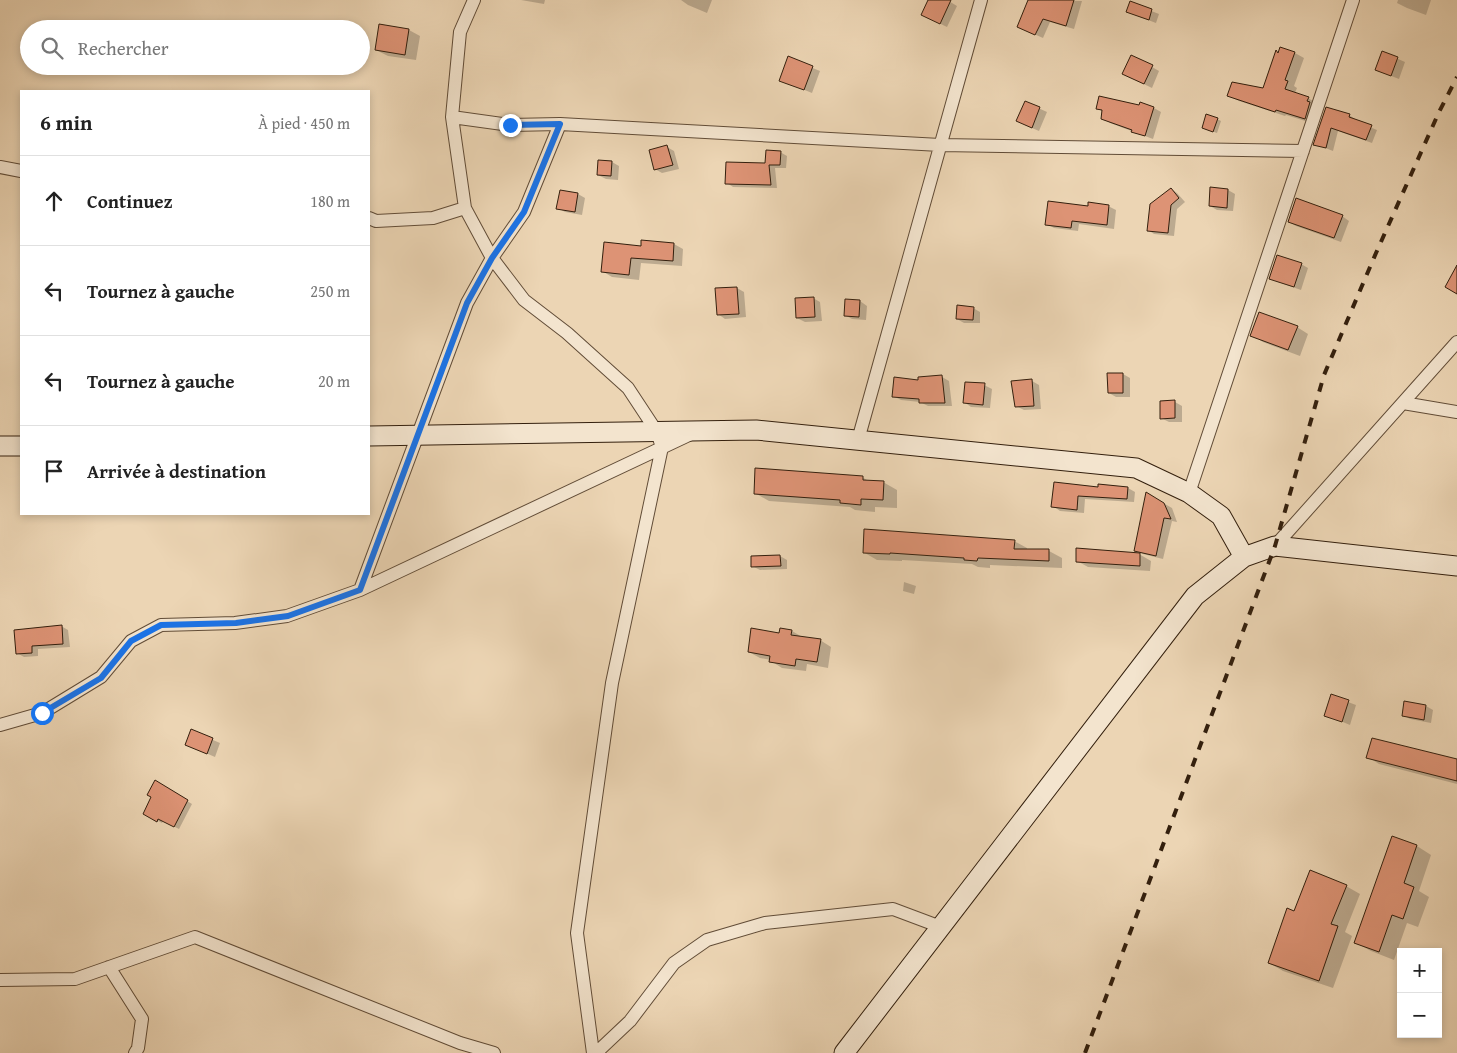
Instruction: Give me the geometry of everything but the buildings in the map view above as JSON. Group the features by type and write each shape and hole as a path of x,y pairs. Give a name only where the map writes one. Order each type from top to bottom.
{"main road":[{"path":"370,436 660,440 695,431 756,430 1136,468 1189,493 1221,516 1244,557"},
{"path":"0,446 20,446"},
{"path":"844,1053 1195,596 1244,557 1275,546 1457,566"}],"street":[{"path":"474,0 460,32 452,117 465,208 492,258 524,300 567,333 628,388 660,440 612,683 577,932 595,1053"},
{"path":"858,440 981,0"},
{"path":"1189,493 1353,0"},
{"path":"452,117 510,125 560,124 940,145 1303,151"},
{"path":"360,590 467,303 492,258 524,212 560,124"},
{"path":"0,168 20,171"},
{"path":"370,218 376,221 433,218 465,208"},
{"path":"1275,546 1457,342"},
{"path":"1403,404 1457,412"},
{"path":"0,725 42,713 101,678 131,641 161,625 236,623 288,616 360,590 660,440"},
{"path":"595,1053 630,1021 674,963 707,940 765,923 893,909 941,927"},
{"path":"0,980 74,979 195,937 460,1043 494,1053"},
{"path":"109,967 142,1020 138,1048 135,1053"}],"railway":[{"path":"1085,1053 1275,546 1324,375 1376,253 1439,112 1457,77"}],"route":[{"path":"42,713 101,678 131,641 161,625 236,623 288,616 360,590 467,303 492,258 524,212 560,124 510,125"}]}
